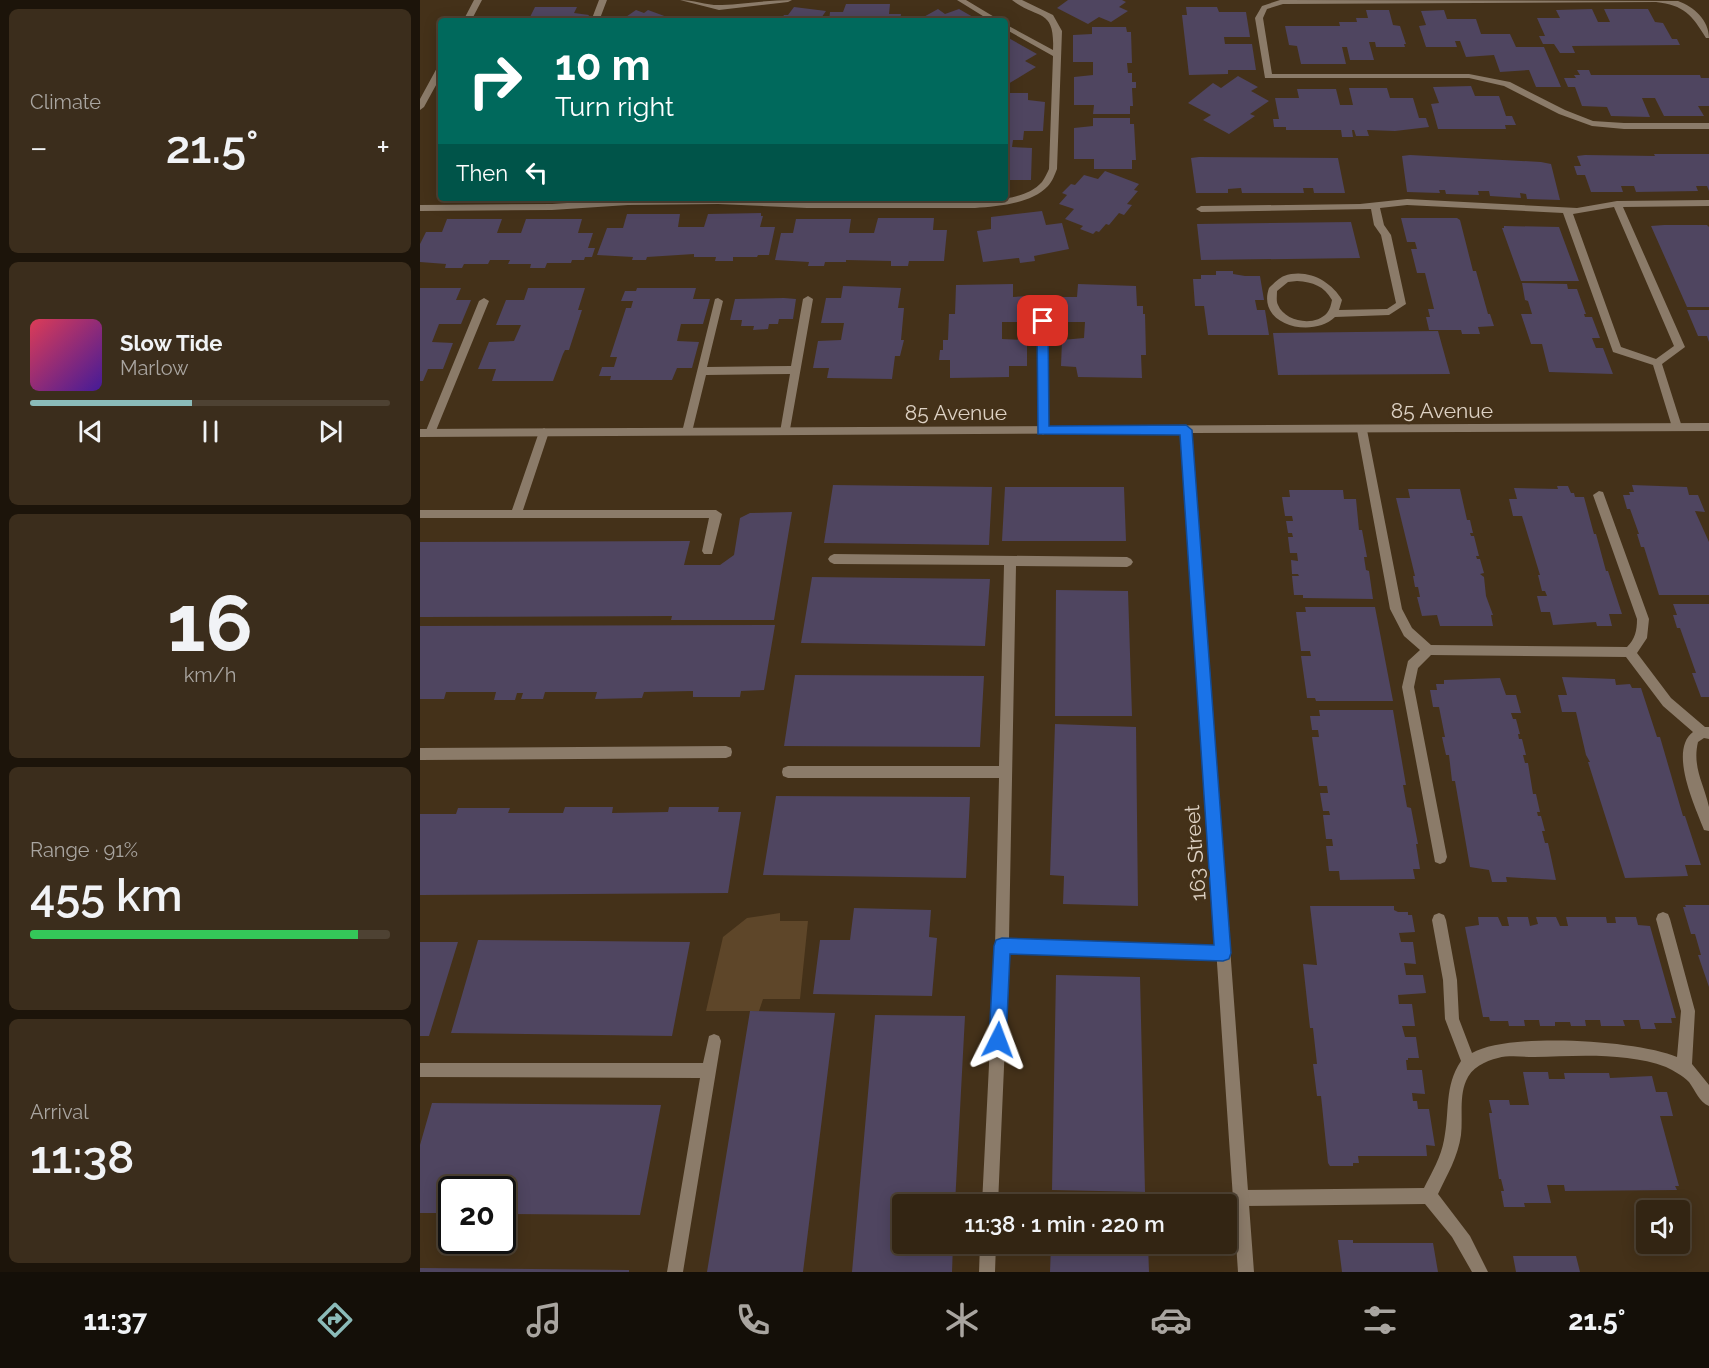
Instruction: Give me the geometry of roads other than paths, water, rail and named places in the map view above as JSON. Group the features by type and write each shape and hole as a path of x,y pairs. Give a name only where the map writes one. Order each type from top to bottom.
{"street":[{"path":"469,18 478,0"},
{"path":"596,18 603,0"},
{"path":"684,0 726,8 788,0"},
{"path":"960,0 992,18"},
{"path":"1008,201 1038,190 1050,177 1055,161 1058,31 1053,21 1016,0"},
{"path":"1709,36 1699,17 1691,10 1675,3 1656,0 1283,2 1268,5 1262,9 1258,18 1268,76 1469,76 1506,84 1562,112 1592,123 1624,126 1709,126"},
{"path":"1008,28 1057,55"},
{"path":"420,107 438,74"},
{"path":"420,208 552,207 628,202 717,201 975,205 1006,201"},
{"path":"1201,209 1375,206 1407,202 1567,211 1617,204 1709,203"},
{"path":"1617,204 1680,347 1657,363"},
{"path":"1334,315 1337,300 1327,286 1318,281 1308,278 1286,279 1272,290 1271,305 1284,319 1306,325 1327,320 1334,315 1389,312 1401,304 1386,235 1379,225 1375,206"},
{"path":"1567,211 1617,349 1657,363"},
{"path":"785,432 808,299"},
{"path":"1042,431 1043,299"},
{"path":"425,433 484,301"},
{"path":"687,432 718,301"},
{"path":"1657,363 1677,427"},
{"path":"702,371 796,370"},
{"name":"85 Avenue","path":"425,433 1709,427"},
{"name":"163 Street","path":"1186,430 1246,1272"},
{"path":"1362,430 1396,609 1408,632 1428,650 1629,652 1635,648 1642,637 1643,619 1599,495"},
{"path":"516,514 544,432"},
{"path":"420,514 716,514 708,551"},
{"path":"834,560 1127,562"},
{"path":"990,1194 1002,946 1010,561"},
{"path":"1428,650 1412,665 1408,687 1440,857"},
{"path":"1629,652 1667,702 1705,732 1693,739 1689,757 1693,779 1709,825"},
{"path":"420,754 726,752"},
{"path":"788,772 1005,772"},
{"path":"1663,919 1688,1011 1684,1068"},
{"path":"1438,920 1450,980 1452,1019 1468,1061"},
{"path":"1002,946 1223,953"},
{"path":"675,1272 714,1041"},
{"path":"1429,1196 1449,1154 1459,1077 1468,1061 1481,1053 1500,1050 1633,1052 1660,1057 1684,1068 1709,1098"},
{"path":"420,1070 708,1071"},
{"path":"1241,1198 1429,1196 1455,1226 1475,1259 1480,1272"},
{"path":"987,1272 988,1254"}]}
